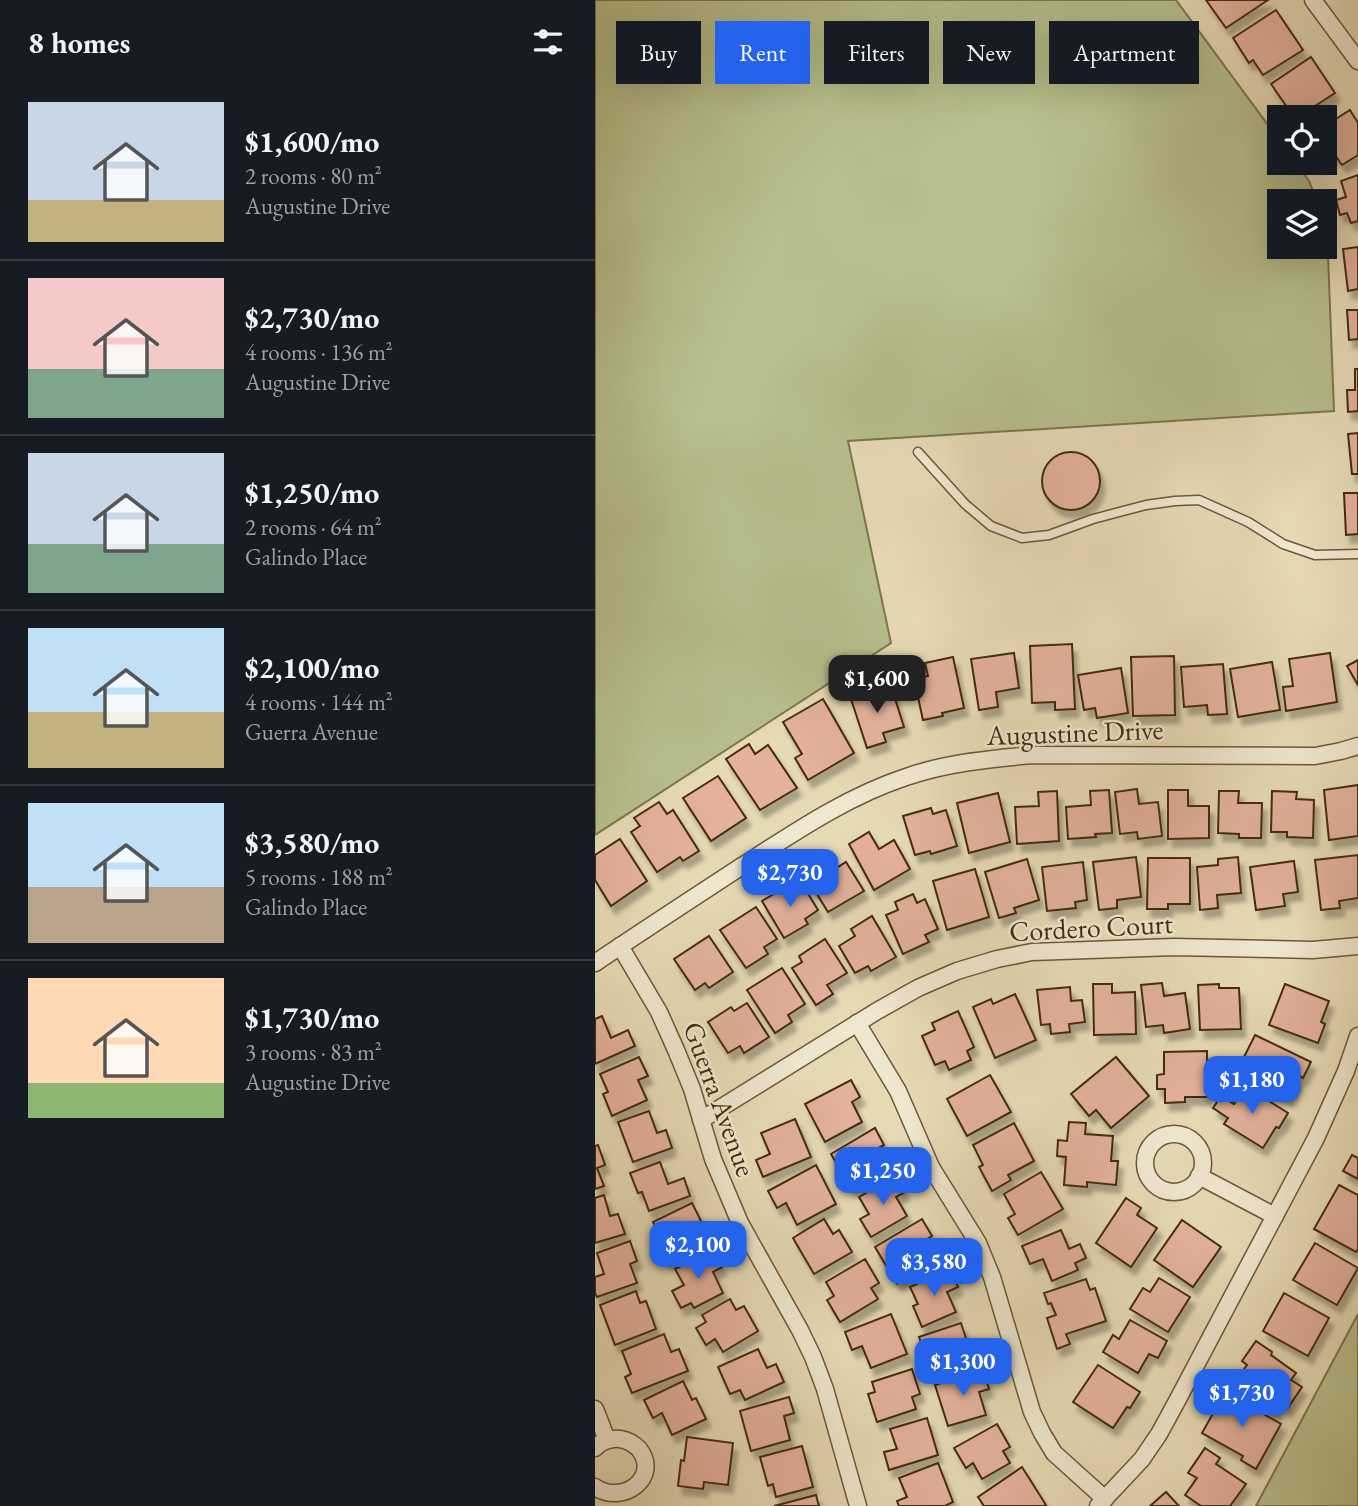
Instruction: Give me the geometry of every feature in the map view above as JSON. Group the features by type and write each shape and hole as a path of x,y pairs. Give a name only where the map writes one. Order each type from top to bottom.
{"street":[{"path":"1314,0 1358,61"},
{"name":"Augustine Drive","path":"595,963 787,837 872,789 908,776 948,765 1032,755 1315,756 1358,746"},
{"name":"Guerra Avenue","path":"620,946 659,1012 692,1089 720,1178 740,1223 813,1357 825,1389 858,1506"},
{"name":"Cordero Court","path":"701,1120 918,988 957,971 997,959 1032,952 1174,947 1313,950 1358,946"},
{"path":"857,1023 898,1091 931,1167 978,1243 992,1277 1032,1412 1042,1433 1054,1453 1101,1503 1142,1459 1178,1401 1316,1138 1346,1071 1358,1036"},
{"path":"1199,1176 1275,1216"},
{"path":"595,1409 601,1444 617,1438 627,1440 642,1453 645,1463 645,1473 635,1490 617,1496 608,1495 595,1487"}],"lane":[{"path":"918,452 965,504 991,526 1022,538 1049,535 1093,519 1146,505 1199,500 1248,522 1283,544 1315,555 1358,554"}],"green space":[{"path":"595,0 1176,0 1191,21 1049,21 1049,84 1199,84 1199,31 1267,124 1267,175 1305,175 1312,189 1267,189 1267,259 1328,259 1334,411 848,441 891,643 595,835"},
{"path":"1358,1314 1358,1506 1256,1506"}],"building":[{"path":"1206,0 1268,0 1226,28"},
{"path":"1276,10 1303,50 1263,75 1253,60 1249,63 1233,38"},
{"path":"1311,57 1335,93 1316,105 1286,105 1271,84"},
{"path":"1350,110 1358,123 1358,155 1342,165 1337,158 1337,118"},
{"path":"1358,175 1358,221 1351,223 1347,213 1340,215 1337,200 1346,197 1341,181"},
{"path":"1358,247 1358,289 1348,291 1343,249"},
{"path":"1347,310 1358,310 1358,339 1349,340"},
{"path":"1355,369 1358,369 1358,411 1348,412 1347,390 1355,390"},
{"path":"1358,433 1358,474 1352,474 1348,434"},
{"path":"1071,452 1082,454 1095,465 1100,481 1098,492 1087,505 1071,510 1060,508 1047,497 1042,481 1044,470 1055,457"},
{"path":"1344,493 1358,493 1358,534 1346,535"},
{"path":"1072,644 1075,709 1055,710 1055,702 1032,703 1030,646"},
{"path":"1014,653 1019,688 996,692 998,707 979,710 971,659"},
{"path":"1330,653 1337,702 1286,711 1283,687 1293,686 1289,659"},
{"path":"1174,656 1175,715 1133,716 1131,657"},
{"path":"953,657 964,708 923,720 914,679 928,676 925,663"},
{"path":"1358,660 1358,685 1347,666"},
{"path":"1272,662 1280,710 1238,717 1230,669"},
{"path":"1223,664 1227,714 1208,715 1207,705 1184,707 1181,667"},
{"path":"1121,668 1128,713 1097,718 1095,708 1084,710 1078,675"},
{"path":"891,686 904,727 883,733 886,742 867,748 851,699"},
{"path":"823,699 854,753 808,780 795,758 802,754 783,722"},
{"path":"749,744 755,754 768,745 797,788 760,810 726,759"},
{"path":"718,776 746,818 711,841 683,798"},
{"path":"1358,785 1358,836 1329,840 1324,790"},
{"path":"1137,789 1139,804 1158,802 1162,836 1138,839 1137,832 1120,834 1115,792"},
{"path":"1109,790 1112,833 1068,839 1066,807 1091,805 1090,791"},
{"path":"1168,790 1188,790 1188,806 1209,806 1209,838 1168,839"},
{"path":"1057,791 1059,841 1017,844 1015,807 1039,806 1038,792"},
{"path":"1219,791 1239,791 1238,803 1262,803 1261,838 1239,838 1239,834 1218,833"},
{"path":"1272,791 1297,792 1296,799 1314,800 1313,838 1287,837 1287,832 1271,832"},
{"path":"998,793 1010,842 969,853 957,803"},
{"path":"659,802 667,814 673,810 699,851 683,861 680,857 657,872 631,832 640,826 634,818"},
{"path":"931,808 933,814 946,810 957,846 931,854 930,851 915,855 903,816"},
{"path":"869,832 879,849 894,840 910,869 874,890 849,844"},
{"path":"620,839 647,881 611,906 595,880 595,855"},
{"path":"1358,855 1358,898 1339,901 1340,908 1321,910 1315,860"},
{"path":"1136,857 1141,897 1117,900 1117,908 1099,910 1093,862"},
{"path":"1238,857 1241,893 1217,895 1218,908 1200,910 1197,867 1218,865 1218,859"},
{"path":"1148,858 1190,858 1190,904 1168,904 1168,909 1147,909"},
{"path":"1027,859 1039,900 1014,908 1016,913 999,918 985,872"},
{"path":"1294,861 1298,892 1283,894 1285,906 1256,910 1250,867"},
{"path":"846,862 864,891 828,912 804,873 820,863 827,874"},
{"path":"1083,862 1087,900 1075,902 1076,908 1047,911 1042,867"},
{"path":"975,869 989,917 947,930 933,881"},
{"path":"802,884 818,910 805,919 808,924 784,938 762,901 787,886 790,891"},
{"path":"913,894 917,903 925,899 938,929 925,935 929,942 903,954 886,915 898,910 895,902"},
{"path":"756,907 777,939 764,947 768,954 746,968 720,930"},
{"path":"872,916 896,957 871,971 868,966 855,973 839,946 855,936 851,929"},
{"path":"709,936 733,972 709,988 705,983 695,990 674,959"},
{"path":"825,939 847,973 827,985 833,994 816,1005 792,968 802,962 799,956"},
{"path":"782,968 805,1004 788,1015 792,1022 775,1033 747,990"},
{"path":"1162,983 1164,996 1185,993 1190,1029 1164,1033 1163,1025 1146,1027 1141,985"},
{"path":"1093,984 1112,984 1112,993 1135,992 1136,1034 1094,1035"},
{"path":"1219,984 1219,988 1239,988 1241,1029 1200,1030 1198,985"},
{"path":"1285,984 1329,1001 1321,1022 1325,1024 1318,1043 1269,1025"},
{"path":"1070,987 1071,1001 1082,1000 1085,1022 1069,1024 1070,1032 1051,1034 1050,1024 1041,1025 1037,990"},
{"path":"1015,994 1036,1040 995,1058 973,1007 991,999 993,1004"},
{"path":"747,1003 769,1037 744,1053 740,1046 728,1053 708,1022 731,1007 734,1011"},
{"path":"958,1011 974,1047 967,1051 971,1060 949,1070 945,1061 935,1065 922,1036 935,1030 932,1023"},
{"path":"602,1016 611,1038 628,1030 635,1046 595,1064 595,1019"},
{"path":"1255,1035 1311,1062 1303,1078 1300,1076 1289,1099 1247,1079 1254,1064 1243,1059"},
{"path":"1207,1051 1207,1097 1185,1097 1185,1102 1165,1103 1165,1089 1157,1089 1157,1075 1164,1074 1164,1052"},
{"path":"639,1057 648,1076 638,1080 647,1100 612,1116 603,1094 608,1092 600,1074"},
{"path":"1116,1057 1149,1096 1111,1128 1096,1110 1089,1116 1071,1094"},
{"path":"990,1075 1011,1112 967,1136 947,1099"},
{"path":"851,1080 860,1097 852,1102 862,1122 825,1142 805,1104"},
{"path":"1245,1086 1288,1113 1263,1148 1224,1124 1228,1118 1213,1108 1221,1096 1234,1104"},
{"path":"649,1111 657,1133 666,1130 672,1148 633,1162 618,1122"},
{"path":"795,1119 811,1157 763,1177 756,1160 770,1154 761,1133"},
{"path":"1069,1122 1086,1123 1085,1134 1113,1136 1111,1161 1118,1161 1116,1185 1087,1182 1087,1187 1064,1185 1066,1157 1057,1156 1058,1140 1067,1141"},
{"path":"1014,1123 1034,1161 1008,1175 1011,1180 992,1191 979,1167 983,1165 973,1145"},
{"path":"875,1128 884,1145 871,1152 876,1162 871,1165 876,1173 851,1188 831,1154"},
{"path":"598,1145 605,1165 597,1168 604,1186 595,1189 595,1146"},
{"path":"1352,1155 1358,1158 1358,1179 1343,1171"},
{"path":"660,1162 668,1184 684,1178 690,1196 649,1211 642,1192 638,1193 630,1173"},
{"path":"816,1165 836,1204 797,1225 786,1203 777,1208 768,1191"},
{"path":"1041,1172 1063,1209 1018,1235 1008,1218 1015,1214 1004,1194"},
{"path":"896,1176 905,1192 896,1197 907,1216 871,1237 860,1219 869,1214 859,1197"},
{"path":"1339,1185 1358,1195 1356,1252 1314,1229"},
{"path":"604,1195 610,1216 618,1214 625,1234 595,1243 595,1198"},
{"path":"1126,1198 1141,1208 1137,1215 1157,1228 1131,1267 1096,1243"},
{"path":"692,1203 701,1221 686,1228 696,1248 667,1262 657,1242 661,1239 653,1222"},
{"path":"824,1219 833,1234 839,1230 852,1252 814,1274 793,1238"},
{"path":"922,1219 932,1236 920,1243 926,1254 922,1256 927,1266 897,1284 875,1247"},
{"path":"1182,1220 1221,1247 1193,1287 1154,1260"},
{"path":"1061,1230 1069,1249 1080,1244 1086,1258 1075,1263 1078,1270 1052,1281 1043,1259 1030,1264 1022,1246"},
{"path":"630,1241 637,1261 630,1264 637,1283 597,1297 595,1277 604,1274 597,1253"},
{"path":"1315,1243 1358,1268 1337,1305 1293,1280"},
{"path":"713,1250 722,1267 713,1272 723,1293 694,1308 691,1303 681,1308 672,1291 684,1285 675,1269"},
{"path":"865,1259 879,1283 871,1288 878,1299 840,1322 827,1300 834,1296 826,1282"},
{"path":"950,1269 958,1287 947,1292 956,1312 922,1327 913,1306 918,1304 910,1287"},
{"path":"1159,1278 1190,1297 1168,1332 1130,1309 1143,1288 1150,1292"},
{"path":"1086,1279 1090,1290 1095,1288 1106,1321 1066,1334 1070,1344 1057,1349 1047,1318 1056,1315 1044,1293"},
{"path":"636,1291 640,1303 646,1301 656,1329 615,1345 600,1305"},
{"path":"1284,1293 1329,1318 1308,1356 1263,1331"},
{"path":"730,1299 736,1310 744,1306 758,1331 723,1352 715,1339 706,1345 696,1328 706,1322 702,1315"},
{"path":"891,1314 907,1354 871,1368 862,1346 852,1350 845,1332"},
{"path":"1130,1320 1167,1341 1158,1358 1149,1354 1138,1373 1103,1352 1113,1335 1119,1339"},
{"path":"961,1323 969,1348 976,1345 982,1362 933,1378 919,1337"},
{"path":"664,1334 671,1352 679,1349 688,1371 632,1393 625,1377 631,1374 622,1351"},
{"path":"1256,1341 1296,1373 1291,1380 1302,1387 1287,1409 1280,1404 1274,1412 1233,1384 1247,1365 1242,1361"},
{"path":"758,1349 767,1368 776,1364 784,1382 745,1400 740,1390 730,1394 718,1367"},
{"path":"1098,1365 1140,1392 1113,1428 1073,1402"},
{"path":"912,1369 920,1394 912,1397 916,1409 877,1422 868,1394 875,1392 872,1382"},
{"path":"983,1370 989,1389 979,1392 986,1415 948,1426 935,1385"},
{"path":"683,1381 692,1400 696,1398 706,1419 672,1435 662,1413 653,1418 644,1400"},
{"path":"1225,1392 1281,1424 1256,1469 1241,1460 1243,1456 1202,1433"},
{"path":"789,1397 794,1413 784,1416 790,1440 751,1451 740,1411"},
{"path":"927,1418 938,1455 889,1470 884,1452 897,1449 890,1429"},
{"path":"997,1424 1010,1447 1003,1451 1010,1463 982,1479 973,1463 966,1468 954,1448"},
{"path":"687,1437 733,1443 728,1485 704,1482 703,1489 678,1486"},
{"path":"802,1446 813,1487 776,1497 773,1484 768,1486 760,1457"},
{"path":"1205,1448 1220,1458 1216,1464 1246,1484 1230,1506 1201,1506 1185,1495 1197,1478 1188,1473"},
{"path":"938,1463 953,1502 945,1506 899,1506 897,1501 907,1497 899,1478"},
{"path":"1022,1467 1046,1505 984,1506 978,1497"},
{"path":"1166,1492 1179,1506 1150,1506"},
{"path":"816,1495 819,1506 774,1506"}]}
